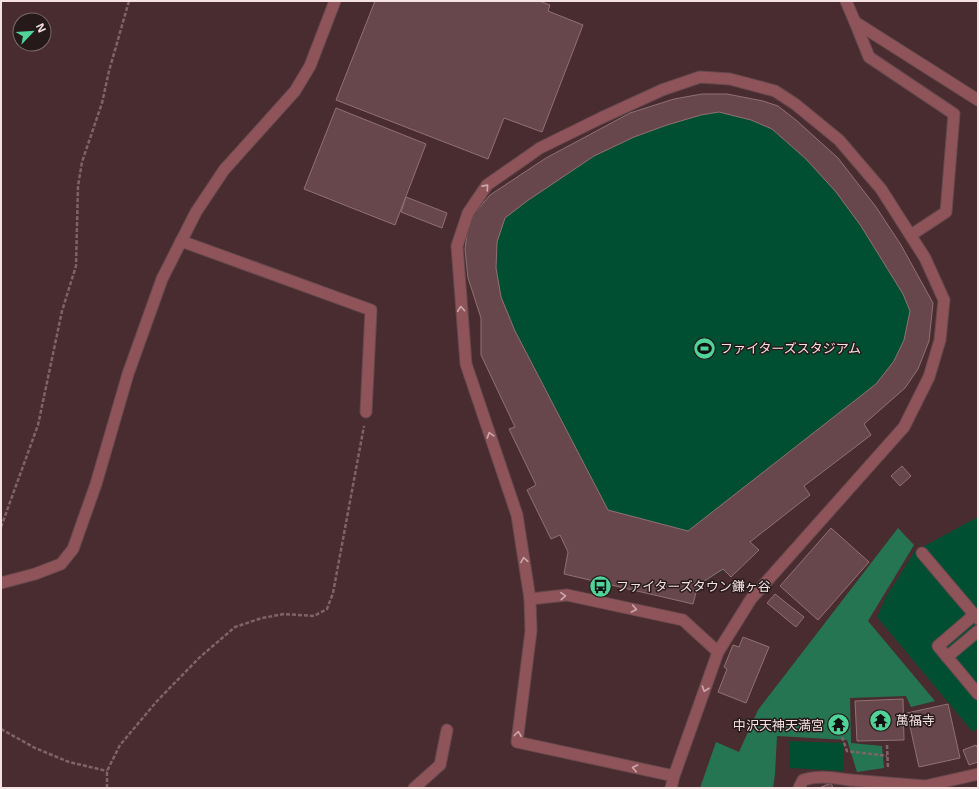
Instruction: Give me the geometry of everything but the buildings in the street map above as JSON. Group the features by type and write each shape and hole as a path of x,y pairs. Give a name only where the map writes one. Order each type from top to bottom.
{"street":[{"path":"1,583 35,574 61,564 73,549 96,484 128,374 162,279 196,212 224,170 295,92 310,66 335,1"},
{"path":"846,1 869,57 954,114 946,212 911,235"},
{"path":"855,22 978,100"},
{"path":"671,788 718,652 751,599 904,427 929,376 940,340 944,300 925,258 881,189 839,140 795,104 775,91 730,79 700,77 662,90 540,148 487,185 468,213 457,246 466,364 517,515 530,599 531,631 517,742 674,776"},
{"path":"182,242 371,310 366,412"},
{"path":"922,553 976,617 938,646 978,694"},
{"path":"530,599 567,595 683,620 718,652"},
{"path":"947,657 978,631"},
{"path":"414,788 440,765 447,730"},
{"path":"799,788 803,780 810,778 823,777 925,786 978,774"}],"path":[{"path":"1,527 38,425 62,311 76,266 78,186 82,162 102,103 109,71 129,1"},
{"path":"107,788 107,771 120,745 157,701 200,657 235,627 262,618 284,614 314,616 327,609 333,593 366,412"},
{"path":"1,729 35,748 69,762 107,771"},
{"path":"842,737 847,751 888,756"}],"green space":[{"name":"ファイターズスタジアム","path":"702,94 727,94 778,106 796,120 838,158 876,207 933,303 929,341 918,369 905,388 864,424 871,435 804,486 810,495 750,542 759,550 731,577 723,570 698,585 693,604 564,574 568,552 560,535 551,539 527,490 536,485 509,429 515,426 481,355 481,318 468,278 465,249 469,220 490,195 546,158 630,113 674,99"},
{"path":"978,517 978,728 973,732 877,617 886,597 915,551"},
{"path":"898,528 914,545 868,621 935,701 911,707 906,696 850,698 851,743 882,746 884,768 857,772 847,740 777,736 773,788 700,788 716,742 739,752 758,710"},
{"path":"790,741 844,743 843,771 789,768"}],"place":[{"name":"ファイターズスタジアム","path":"704,348"},
{"name":"ファイターズタウン鎌ヶ谷","path":"600,586"},
{"name":"萬福寺","path":"880,720"},
{"name":"中沢天神天満宮","path":"839,725"}]}
